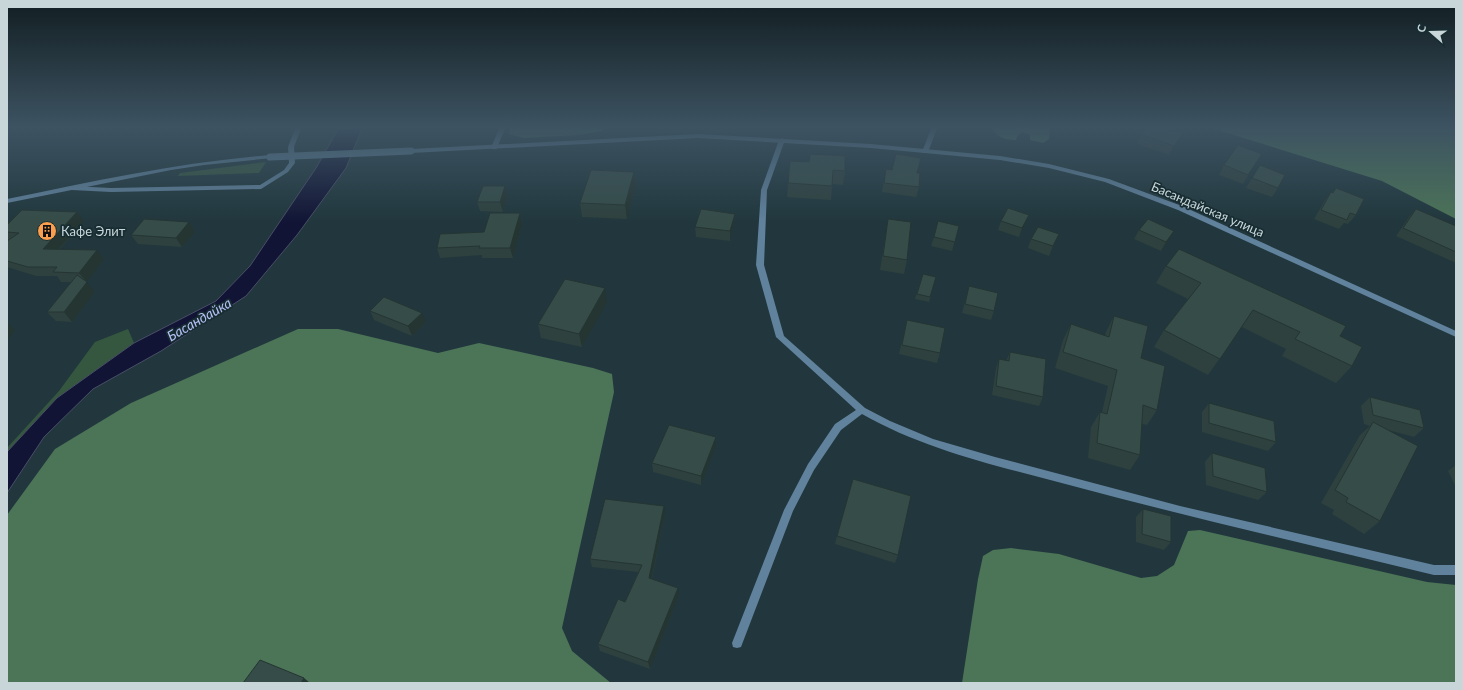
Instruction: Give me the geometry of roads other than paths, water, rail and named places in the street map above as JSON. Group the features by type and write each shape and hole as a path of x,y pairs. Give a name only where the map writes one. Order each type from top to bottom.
{"street":[{"name":"Басандайская улица","path":"7,201 182,166 224,160 252,158"},
{"path":"72,188 111,190 261,187 278,177 286,170 292,163 292,158"},
{"path":"775,158 764,190 760,266 780,337 862,410 886,424 931,442 1003,463 1180,510 1418,567 1434,570 1456,570"},
{"name":"Басандайская улица","path":"1001,158 1032,163 1107,180 1180,208 1456,334"},
{"path":"737,643 789,510 811,467 838,427 862,410"}],"water":[{"name":"Басандайка","path":"322,158 350,158 346,168 297,235 246,296 161,351 93,389 44,437 7,493 7,452 57,398 134,343 216,301 250,266"}],"place":[{"name":"Кафе Элит","path":"47,231"}]}
